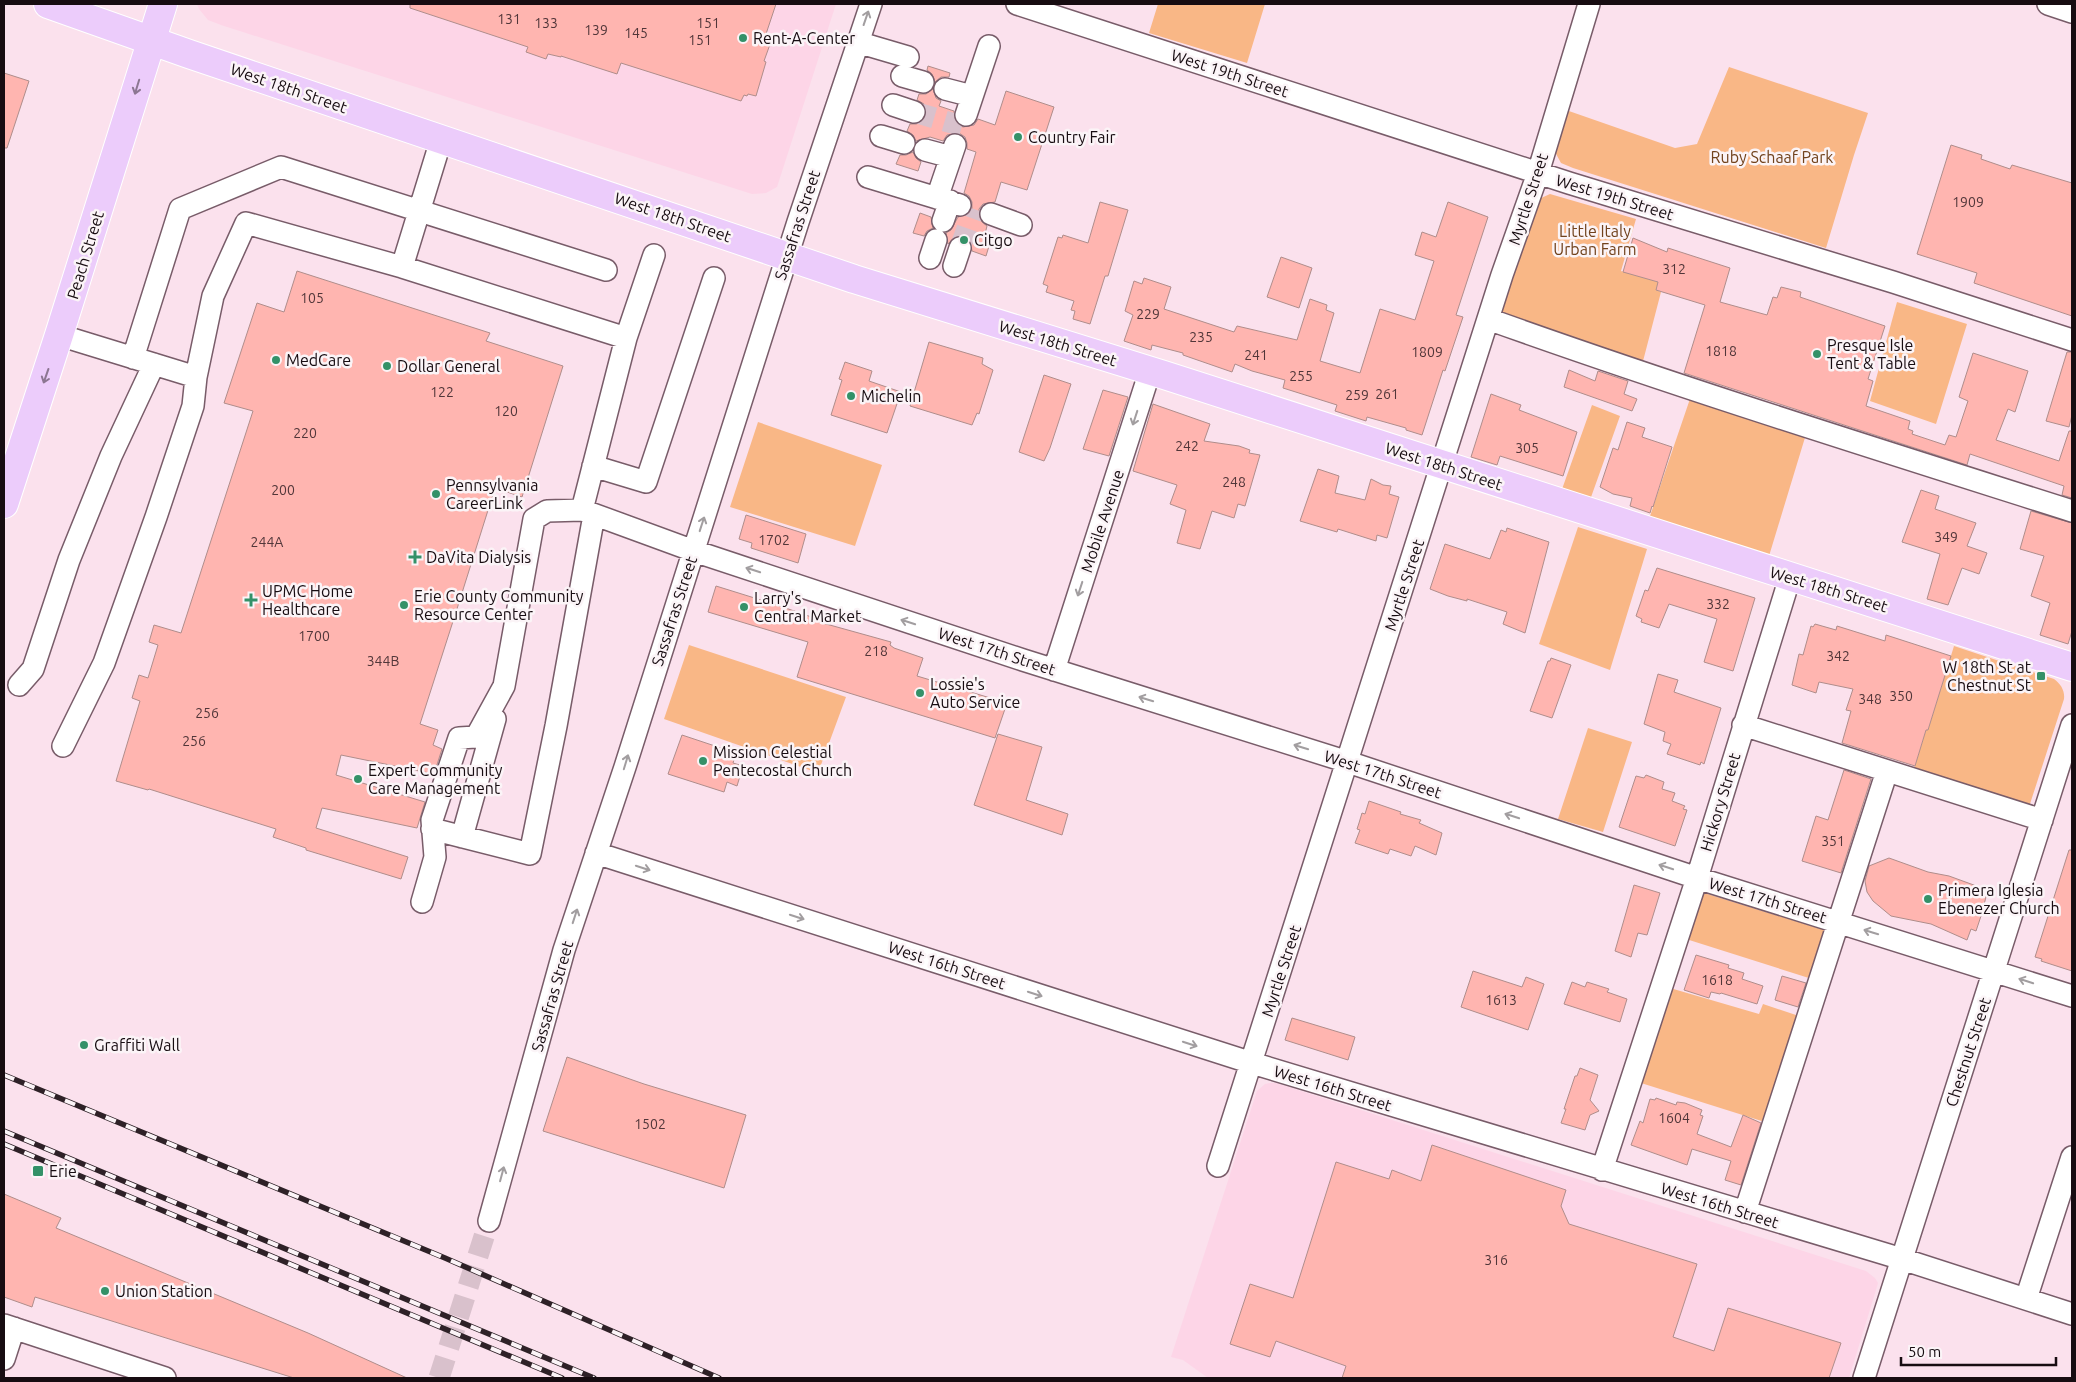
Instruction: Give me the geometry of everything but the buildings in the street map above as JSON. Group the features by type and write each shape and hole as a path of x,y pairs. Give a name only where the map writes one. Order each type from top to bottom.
{"main road":[{"name":"West 18th Street","path":"48,4 441,140 787,256 1790,577 1899,610 2072,667"},
{"name":"Peach Street","path":"4,504 163,4"}],"street":[{"name":"Sassafras Street","path":"489,1221 564,950 694,551 787,256 871,4"},
{"name":"West 19th Street","path":"1017,4 1538,173 1893,282 2072,340"},
{"name":"Myrtle Street","path":"1218,1166 1488,319 1538,173 1588,4"},
{"path":"2048,4 2072,12"},
{"path":"858,42 905,67 923,82"},
{"path":"945,88 969,106 989,46"},
{"path":"893,105 914,112"},
{"path":"881,136 904,143"},
{"path":"402,267 441,140"},
{"path":"868,177 942,220 953,151 925,150"},
{"path":"132,358 180,209 281,167 606,270"},
{"path":"991,214 1021,225"},
{"path":"63,746 104,663 156,517 193,406 196,378 213,296 246,223 402,267 626,338"},
{"path":"432,829 530,854 556,726 588,513 593,466 626,338 654,255"},
{"path":"593,466 646,482 714,278"},
{"path":"1488,319 1565,347 1863,445 2072,511"},
{"path":"59,335 196,378"},
{"path":"20,685 33,669 69,560 111,456 154,364"},
{"name":"Mobile Avenue","path":"1054,670 1150,371"},
{"path":"462,837 504,686 534,519 547,511 588,513"},
{"name":"West 17th Street","path":"588,513 694,551 1054,670 1348,762 1697,878 2072,996"},
{"name":"Hickory Street","path":"1602,1170 1697,878 1790,577"},
{"path":"422,902 435,857 432,820 460,738 476,737 504,686"},
{"path":"1743,725 2042,820"},
{"name":"Chestnut Street","path":"1864,1378 2072,725"},
{"path":"1745,1212 1887,771"},
{"path":"446,780 476,787"},
{"name":"West 16th Street","path":"596,853 1252,1063 1902,1259 2072,1314"},
{"path":"2026,1299 2072,1157"},
{"path":"4,1359 9,1327 165,1378"}],"shaded area":[{"path":"197,4 836,4 777,187 766,193 752,194 221,25 208,20"},
{"path":"1276,1083 1866,1271 1878,1283 1849,1378 1208,1378 1183,1360 1171,1357 1257,1091 1265,1084"}],"green space":[{"path":"1158,4 1265,4 1247,63 1149,33"},
{"name":"Ruby Schaaf Park","path":"1729,67 1868,113 1826,248 1573,168 1561,163 1555,152 1566,110 1675,148 1697,144"},
{"name":"Little Italy Urban Farm","path":"1550,194 1636,219 1621,271 1658,282 1656,290 1661,292 1642,365 1501,314 1536,204 1539,199"},
{"path":"1897,302 1967,324 1936,424 1870,401"},
{"path":"1692,393 1807,431 1769,556 1649,519"},
{"path":"1592,405 1620,416 1590,500 1561,492"},
{"path":"758,422 882,465 855,546 730,507"},
{"path":"1578,527 1647,549 1610,670 1539,644"},
{"path":"689,645 846,697 818,773 664,719"},
{"path":"1954,646 2054,679 2062,688 2064,699 2029,807 1913,772"},
{"path":"1588,728 1632,742 1603,832 1558,819"},
{"path":"1701,892 1824,930 1812,979 1686,939"},
{"path":"1670,988 1759,1014 1763,1004 1802,1017 1768,1123 1641,1083"}],"tunnel":[{"path":"914,112 962,126"},
{"path":"960,248 974,209"},
{"path":"439,1378 489,1221"}],"railway":[{"path":"4,1075 445,1258 719,1378"},
{"path":"4,1131 594,1378"},
{"path":"4,1144 562,1378"}],"place":[{"name":"Rent-A-Center","path":"743,38"},
{"name":"Country Fair","path":"1018,137"},
{"name":"Citgo","path":"964,240"},
{"name":"Presque Isle Tent & Table","path":"1817,354"},
{"name":"MedCare","path":"276,360"},
{"name":"Dollar General","path":"387,366"},
{"name":"Michelin","path":"851,396"},
{"name":"Pennsylvania CareerLink","path":"436,494"},
{"name":"DaVita Dialysis","path":"415,557"},
{"name":"UPMC Home Healthcare","path":"251,600"},
{"name":"Erie County Community Resource Center","path":"404,605"},
{"name":"Larry's Central Market","path":"744,607"},
{"name":"W 18th St at Chestnut St","path":"2041,676"},
{"name":"Lossie's Auto Service","path":"920,693"},
{"name":"Mission Celestial Pentecostal Church","path":"703,761"},
{"name":"Expert Community Care Management","path":"358,779"},
{"name":"Primera Iglesia Ebenezer Church","path":"1928,899"},
{"name":"Graffiti Wall","path":"84,1045"},
{"name":"Erie","path":"38,1171"},
{"name":"Union Station","path":"105,1291"}]}
